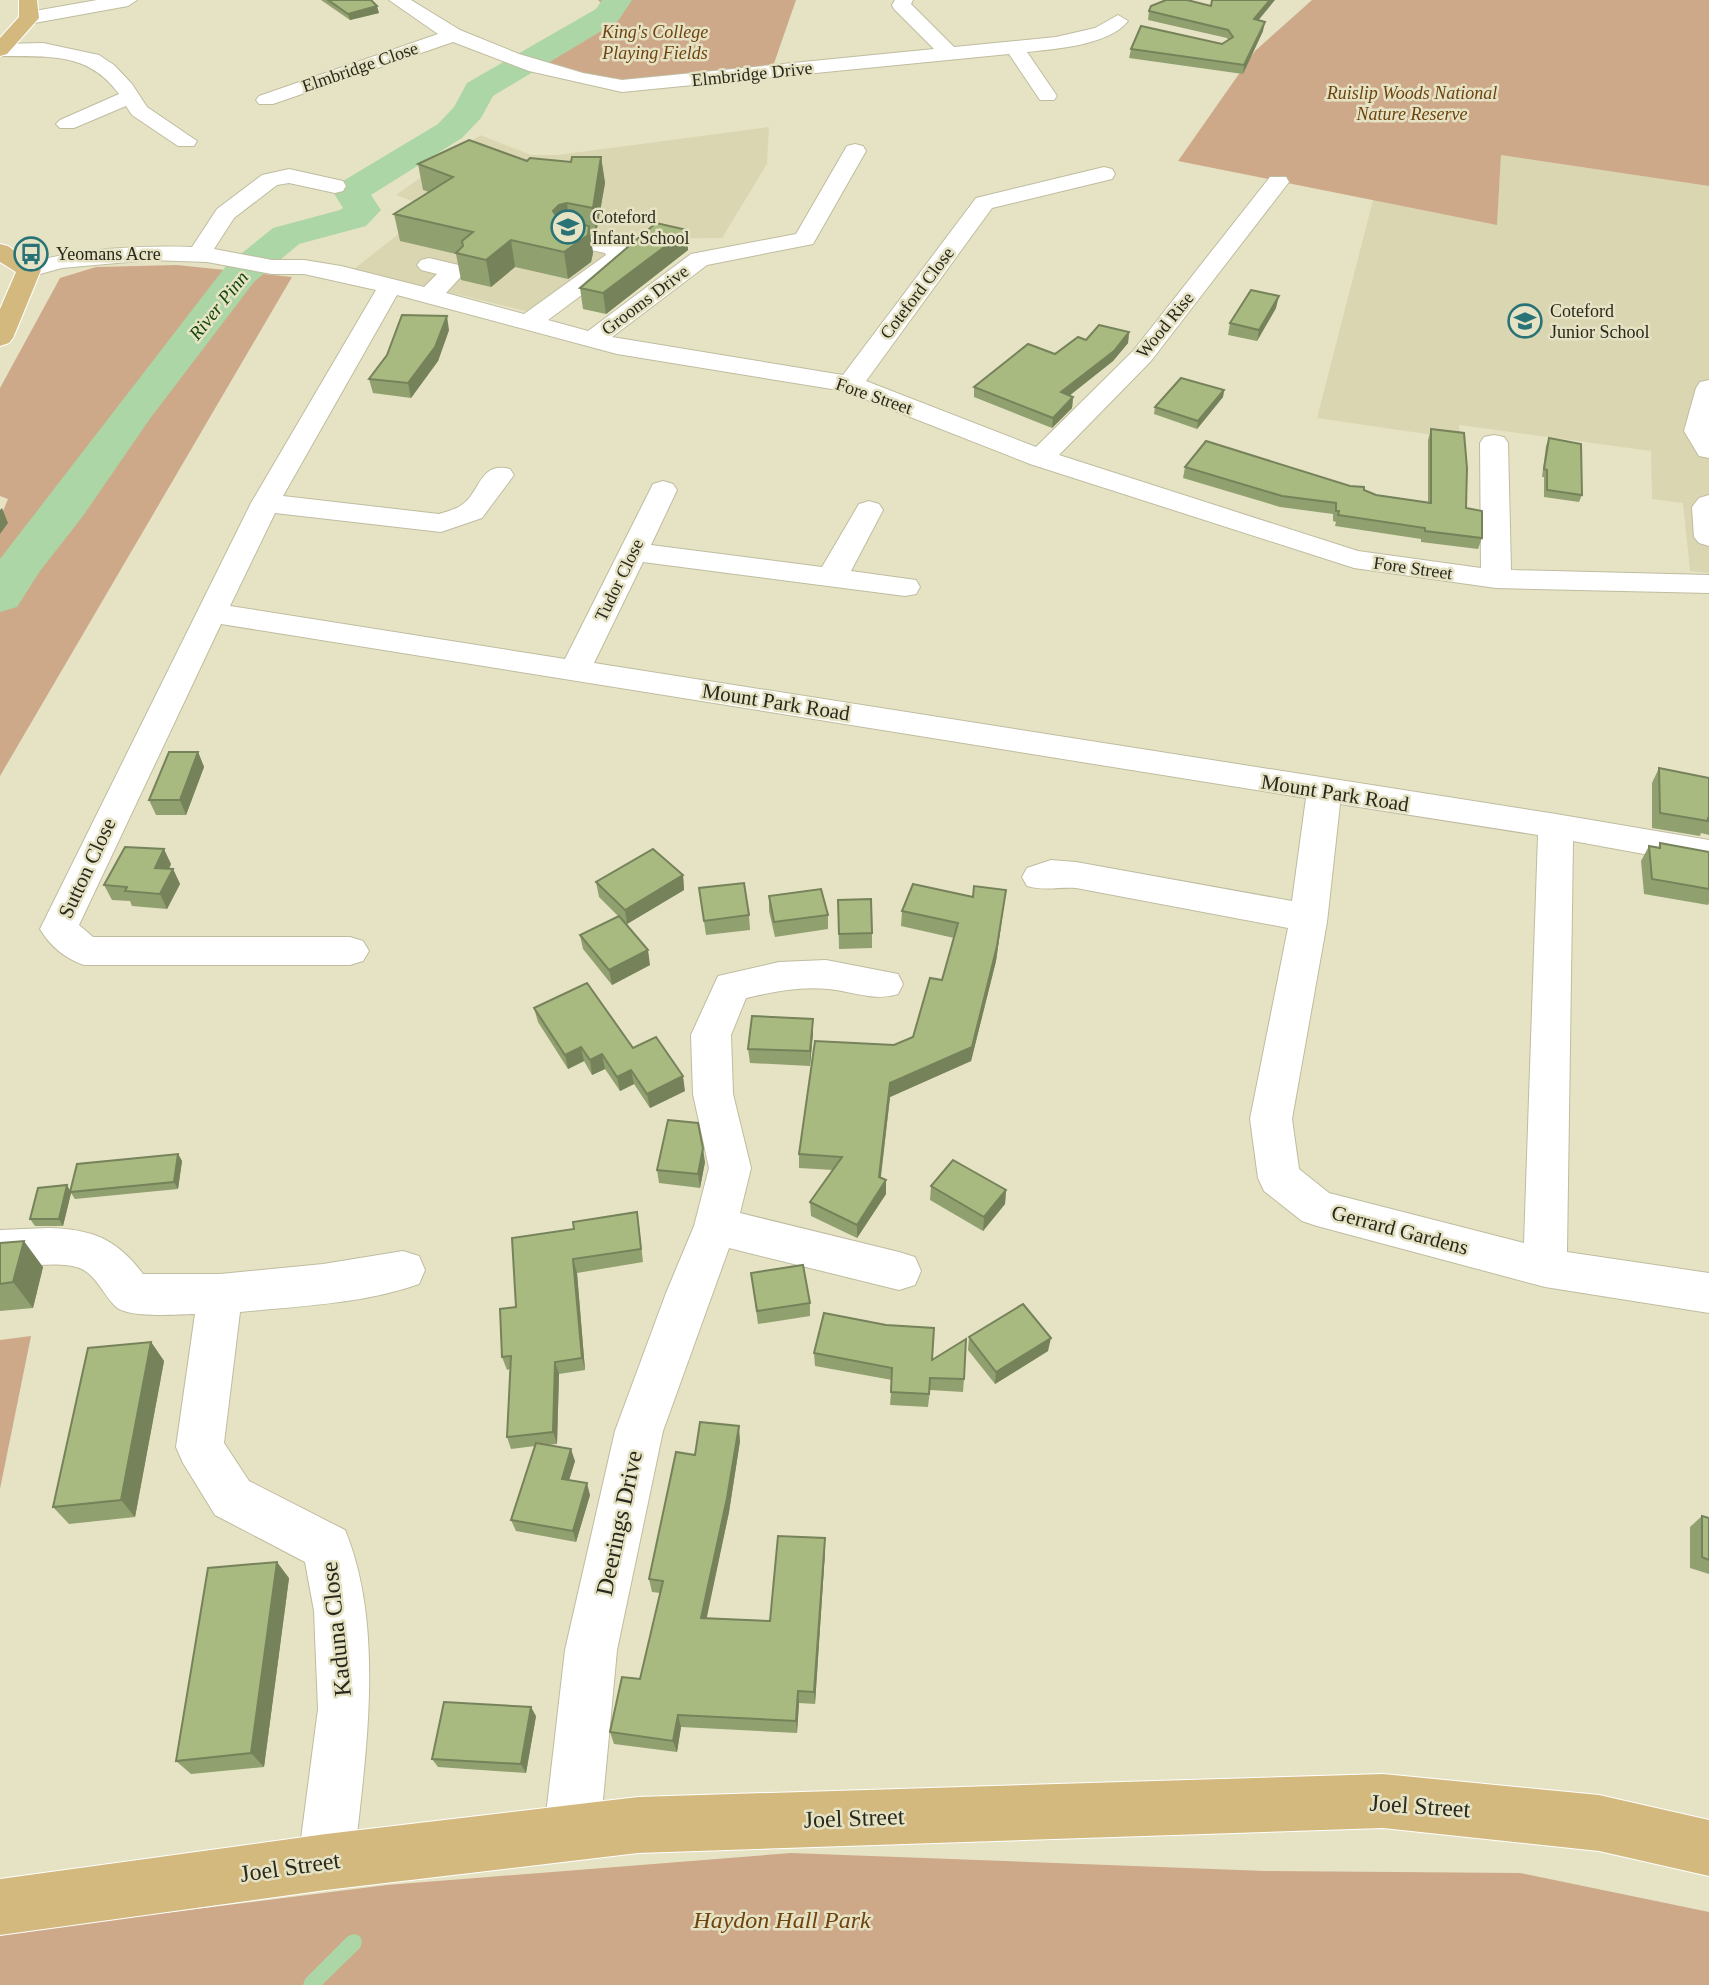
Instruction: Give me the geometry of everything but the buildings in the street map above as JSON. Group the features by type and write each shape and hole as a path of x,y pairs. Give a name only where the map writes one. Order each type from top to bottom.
{"main road":[{"path":"0,50 29,9"},
{"path":"0,251 29,270 0,338"},
{"name":"Joel Street","path":"0,1907 326,1862 638,1825 1383,1801 1599,1823 1709,1848"}],"street":[{"path":"29,9 128,0"},
{"name":"Elmbridge Drive","path":"398,0 453,35 555,70 622,86 1056,43 1102,32 1112,15 1139,27"},
{"path":"904,0 901,5 950,54"},
{"name":"Elmbridge Close","path":"266,100 453,35"},
{"path":"1015,48 1047,96"},
{"path":"0,50 43,49 92,59 107,69 139,111 186,141"},
{"path":"67,124 130,97"},
{"name":"Grooms Drive","path":"593,340 699,259 805,239 855,151"},
{"name":"Coteford Close","path":"850,384 984,202 1104,174"},
{"path":"199,255 225,214 270,180 289,176 335,186"},
{"name":"Wood Rise","path":"1040,458 1142,356 1278,182"},
{"path":"528,323 617,258 618,251 613,247 571,239"},
{"name":"Fore Street","path":"29,270 60,261 150,253 199,255 304,267 390,285 617,346 850,384 1040,458 1354,559 1496,579 1709,584"},
{"path":"429,265 454,271 429,296"},
{"path":"211,613 265,503 390,285"},
{"path":"1709,388 1699,431 1709,450"},
{"path":"1494,443 1496,579"},
{"path":"265,503 441,523 472,512 500,475"},
{"name":"Tudor Close","path":"575,670 663,490"},
{"path":"1709,504 1706,507 1709,537"},
{"path":"831,579 869,510"},
{"path":"633,552 905,587"},
{"name":"Mount Park Road","path":"211,613 1709,853"},
{"name":"Sutton Close","path":"211,613 59,929 84,951 350,951"},
{"name":"Gerrard Gardens","path":"1324,791 1308,918 1271,1119 1279,1178 1317,1208 1545,1268 1709,1293"},
{"path":"1545,1268 1556,827"},
{"path":"1040,877 1051,873 1076,875 1308,918"},
{"name":"Deerings Drive","path":"572,1832 591,1650 639,1431 688,1293 716,1227 730,1168 713,1094 711,1035 732,986 779,976 826,974 884,984"},
{"path":"716,1227 899,1271"},
{"path":"0,1249 47,1246 92,1252 114,1269 132,1294 220,1294 323,1284 403,1270"},
{"name":"Kaduna Close","path":"220,1294 200,1447 232,1498 327,1547 339,1611 344,1709 326,1862"}],"shaded area":[{"name":"Coteford Infant School","path":"769,127 767,164 722,238 612,239 623,249 546,316 354,269 431,208 396,195 480,135 531,155 557,155"},
{"name":"Coteford Junior School","path":"1501,155 1709,186 1709,573 1690,571 1683,503 1652,499 1651,451 1459,425 1460,439 1317,418 1373,200 1497,224"}],"green space":[{"name":"King's College Playing Fields","path":"598,0 796,0 771,72 622,86 535,64 617,18"},
{"name":"Ruislip Woods National Nature Reserve","path":"1312,0 1709,0 1709,186 1501,155 1497,225 1178,161 1255,51"},
{"path":"177,265 292,277 0,776 0,518 8,499 0,496 0,388 60,278 96,267"},
{"path":"31,1336 0,1489 0,1340"},
{"name":"Haydon Hall Park","path":"791,1853 1265,1871 1520,1873 1709,1912 1709,1985 0,1985 0,1935 5,1933 387,1885"}],"waterway":[{"name":"River Pinn","path":"0,597 19,566 67,506 134,411 240,274 286,236 353,218 363,210 351,192 450,131 469,111 479,90 607,15 617,0"},
{"path":"311,1985 354,1942"}],"place":[{"name":"Coteford Infant School","path":"568,227"},
{"name":"Yeomans Acre","path":"31,254"},
{"name":"Coteford Junior School","path":"1525,321"}]}
